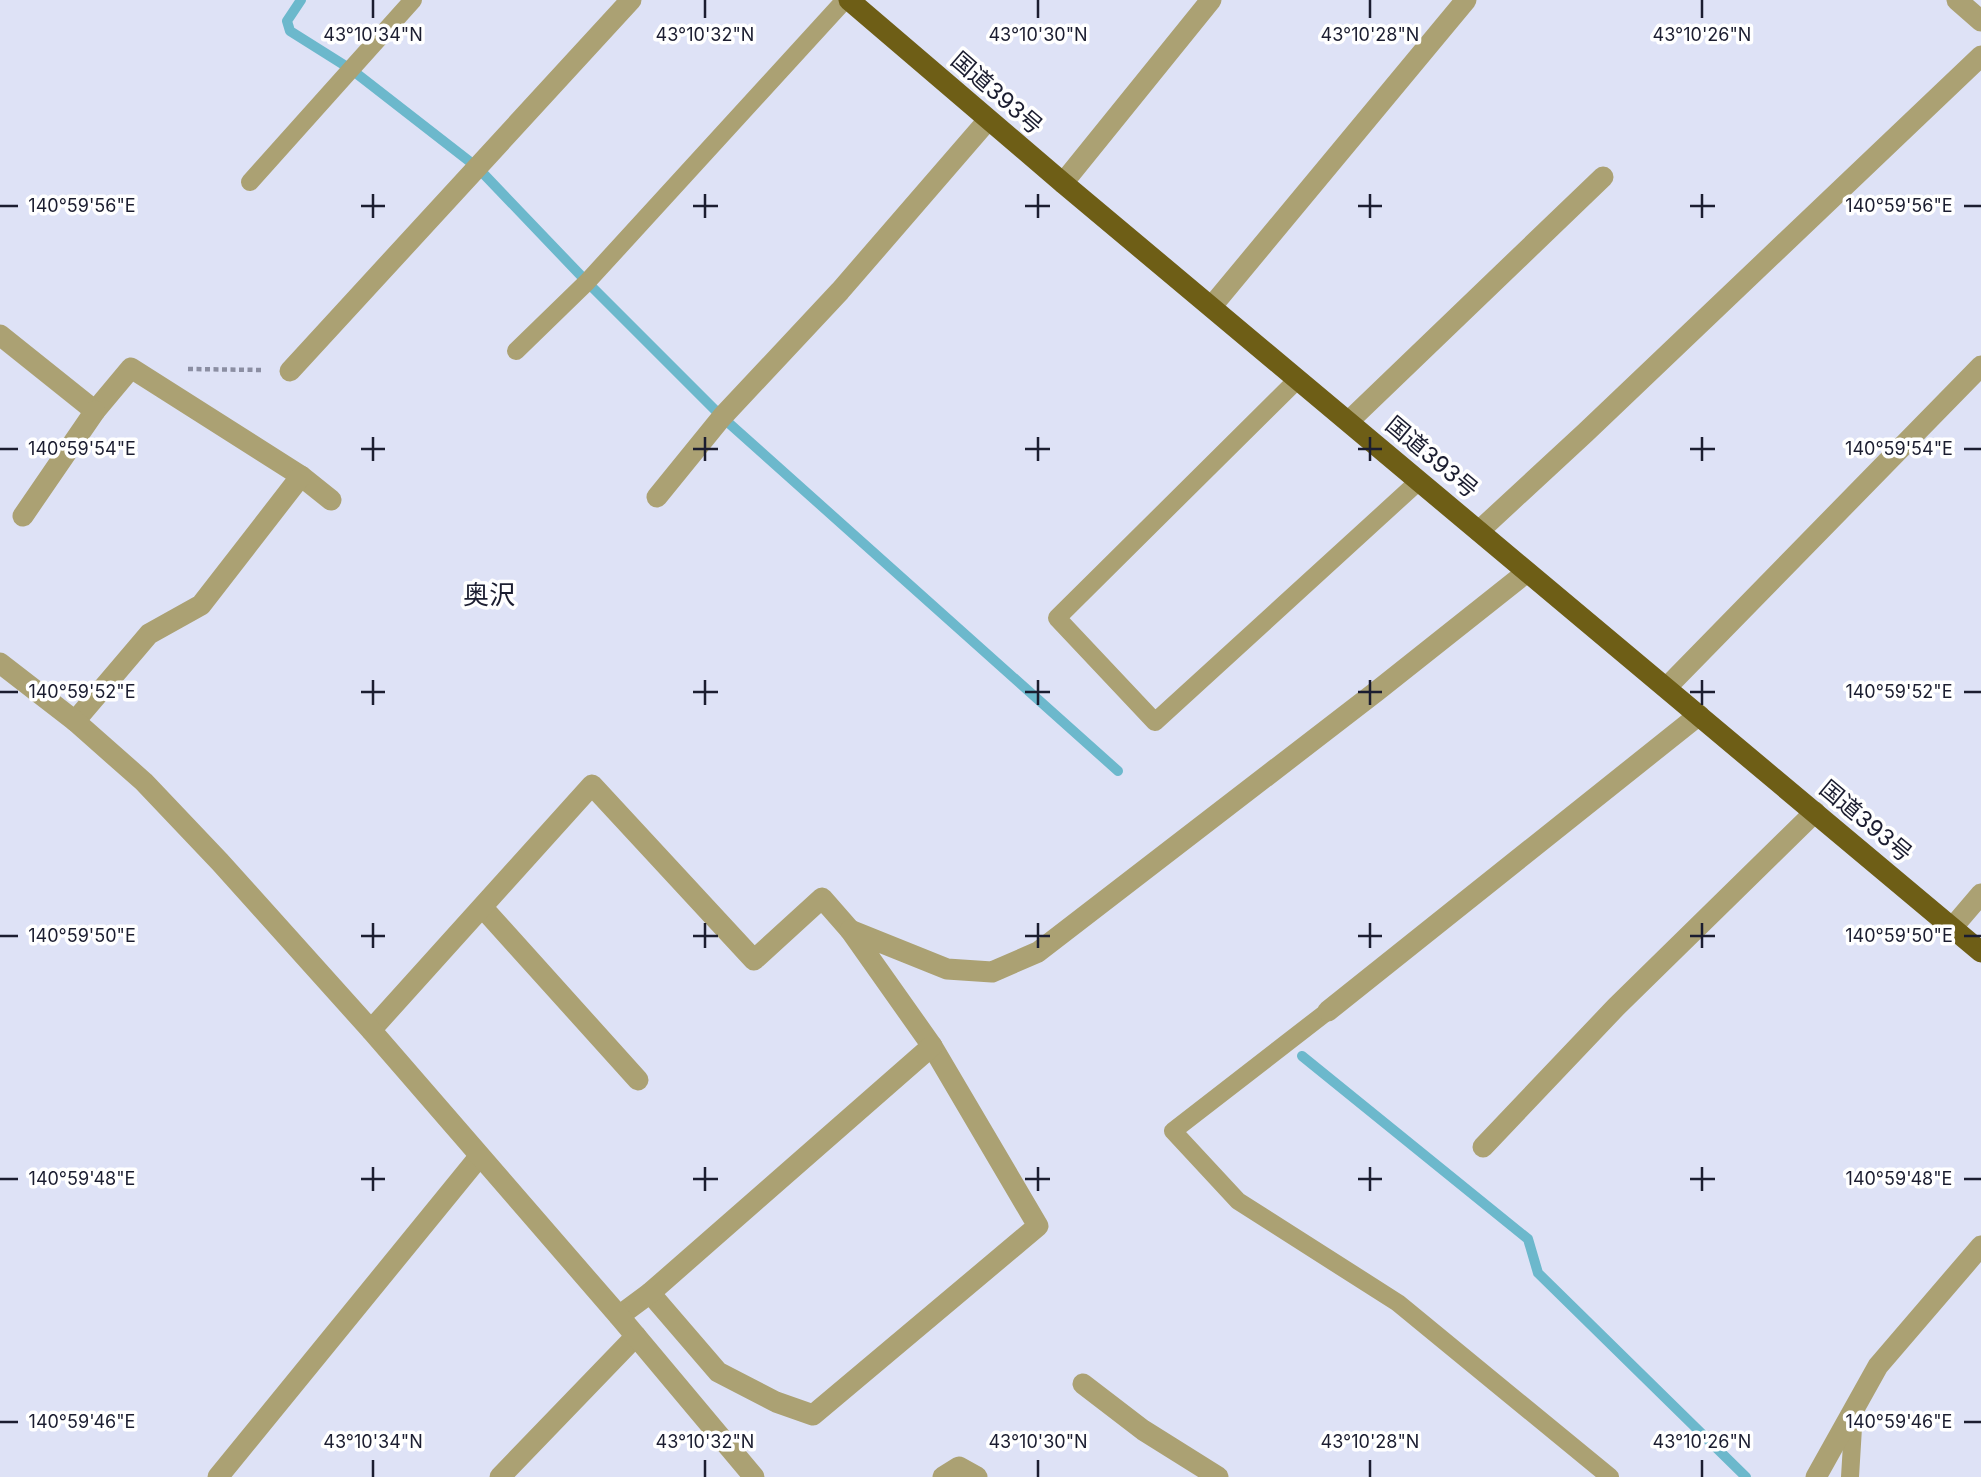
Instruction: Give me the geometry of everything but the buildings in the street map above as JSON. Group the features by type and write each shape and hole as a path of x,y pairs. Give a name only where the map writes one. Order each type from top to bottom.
{"highway":[{"name":"国道393号","path":"847,0 1981,952"}],"street":[{"path":"290,371 631,0"},
{"path":"1063,183 1211,0"},
{"path":"1212,306 1466,0"},
{"path":"1957,0 1981,21"},
{"path":"1479,531 1981,57"},
{"path":"657,497 722,417 840,291 988,120"},
{"path":"1349,421 1603,177"},
{"path":"0,335 95,411"},
{"path":"1667,687 1981,366"},
{"path":"23,516 95,411 131,368 301,476 331,500"},
{"path":"75,721 149,634 201,605 301,476"},
{"path":"850,930 947,968 992,972 1038,952 1527,572"},
{"path":"0,663 75,721 144,782 220,862 371,1030 619,1316 754,1477"},
{"path":"1328,1012 1699,715"},
{"path":"371,1030 592,785 754,960 822,898 850,930 932,1046 1038,1226 813,1415 776,1402 718,1372 650,1293"},
{"path":"1483,1147 1616,1007 1815,812"},
{"path":"1952,928 1981,894"},
{"path":"483,908 638,1080"},
{"path":"619,1316 650,1293 932,1046"},
{"path":"218,1477 479,1157"},
{"path":"1815,1477 1878,1366 1981,1246"},
{"path":"500,1477 636,1336"},
{"path":"1083,1384 1143,1430 1218,1477"},
{"path":"943,1477 959,1467 977,1477"}],"lane":[{"path":"250,182 413,0"},
{"path":"516,351 587,282 847,0"},
{"path":"1297,380 1057,618 1155,722 1419,481"},
{"path":"1328,1012 1173,1131 1238,1202 1398,1303 1610,1477"},
{"path":"1850,1477 1854,1409"}],"path":[{"path":"184,369 290,371"}],"waterway":[{"path":"301,0 287,21 290,31 352,70 478,168 722,417 1118,771"},
{"path":"1302,1056 1528,1239 1538,1273 1746,1477"}],"district":[{"name":"奥沢","path":"489,595"}]}
